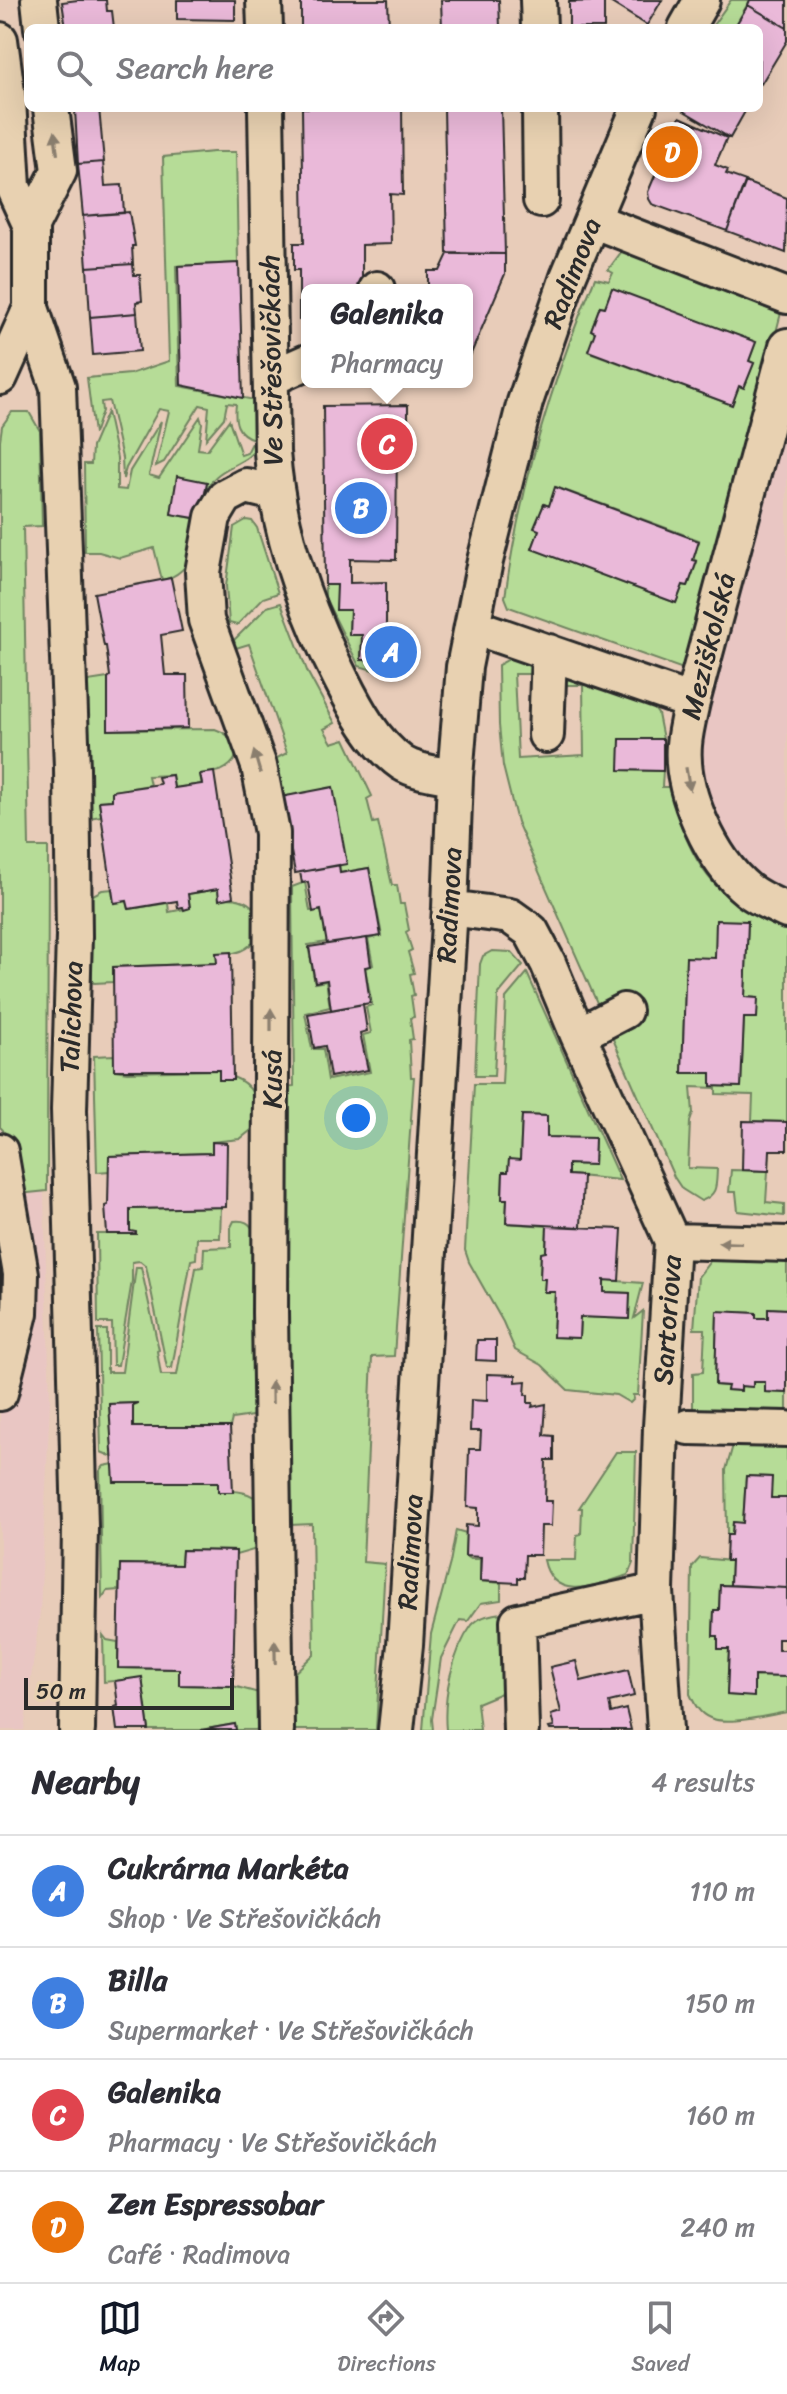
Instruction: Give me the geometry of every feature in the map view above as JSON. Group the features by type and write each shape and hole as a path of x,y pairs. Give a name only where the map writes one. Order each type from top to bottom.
{"street":[{"path":"39,0 42,24"},
{"path":"264,0 265,24"},
{"path":"538,0 539,24"},
{"path":"688,24 702,0"},
{"path":"0,40 8,100 15,221 31,308 0,377"},
{"path":"15,221 59,171 52,112"},
{"name":"Ve Střešovičkách","path":"266,112 275,493 296,580 318,636 353,704 385,750 405,765 455,777"},
{"path":"540,112 541,200"},
{"name":"Radimova","path":"396,1730 405,1645 463,677 485,561 525,402 568,277 636,112"},
{"path":"592,220 787,296"},
{"name":"Talichova","path":"31,308 58,387 72,768 74,936 69,1110 80,1527 77,1730"},
{"name":"Meziškolská","path":"787,346 692,702 683,747 693,803 719,860 750,892 787,911"},
{"path":"271,378 301,365"},
{"name":"Kusá","path":"275,493 246,486 225,497 213,517 203,572 206,620 259,766 272,833 270,1313 276,1730"},
{"path":"472,626 692,702"},
{"path":"546,735 549,652"},
{"name":"Sartoriova","path":"450,908 510,916 531,931 672,1241 661,1427 656,1591 665,1730"},
{"path":"578,1035 624,1011"},
{"path":"0,1151 21,1274 20,1313 0,1393"},
{"path":"672,1241 787,1244"},
{"path":"688,1427 787,1429"},
{"path":"521,1730 518,1621 656,1591"}],"shaded area":[{"path":"787,389 787,901 733,857 698,771 700,730"},
{"path":"0,1047 41,1091 50,1402 40,1612 24,1730 0,1730"}],"green space":[{"path":"731,0 750,0 736,24 714,24"},
{"path":"236,152 238,263 176,266 179,386 255,400 254,439 240,430 235,416 236,404 227,403 224,418 206,439 209,407 200,405 164,462 156,466 169,411 159,409 123,479 122,458 109,401 101,402 102,411 94,434 87,378 130,374 169,361 163,157"},
{"path":"622,251 782,309 725,532 697,674 509,607 505,597 519,515 552,395 595,278 609,281 613,273 608,270","holes":["612,289 756,342 749,361 754,363 744,388 739,386 732,405 589,352 595,332 591,330 600,306 605,307","556,487 699,540 693,560 697,562 688,586 683,585 676,603 532,549 539,530 535,528 544,504 549,506"]},
{"path":"12,412 29,412 40,431 42,526 23,527 29,847 48,847 47,1191 19,1194 0,1127 0,440 2,426"},
{"path":"107,412 117,458 117,489 126,490 130,471 161,421 149,475 159,478 200,417 198,449 207,450 229,420 241,455 247,453 254,439 259,442 249,456 219,474 208,487 198,542 185,567 175,575 162,580 154,548 120,558 85,552 84,464 91,464 92,447","holes":["177,477 207,482 199,519 171,514"]},
{"path":"246,520 252,521 257,528 278,593 263,598 237,625 229,623 226,586 234,527"},
{"path":"325,585 337,585 350,610 349,635 362,635 363,658 376,660 376,671 359,666 325,598"},
{"path":"281,603 308,673 335,723 324,729 332,743 345,739 372,796 367,799 373,823 378,822 392,885 397,885 400,904 404,904 409,930 406,932 412,950 408,952 414,973 410,974 414,995 411,996 414,1017 410,1018 413,1039 409,1040 411,1077 414,1077 394,1356 372,1357 363,1562 385,1564 376,1730 286,1730 287,1680 314,1654 312,1524 290,1525 287,1087 294,1086 292,887 305,882 310,911 321,910 327,942 308,945 315,983 326,981 330,1007 305,1013 312,1049 323,1049 328,1080 370,1072 363,1035 371,1033 366,1007 372,1005 365,968 373,965 368,939 382,936 369,868 340,873 333,788 281,797 271,761 287,753 249,644 236,648 234,640 267,607"},
{"path":"511,658 527,660 538,670 529,674 514,674 518,759 584,755 583,685 567,685 560,674 650,703 658,714 663,739 621,739 620,770 663,771 662,787 669,787 685,836 708,876 740,907 787,929 787,1122 752,1121 753,1095 716,1094 716,1088 691,1087 693,1113 688,1168 717,1169 716,1185 707,1199 701,1201 682,1189 674,1177 517,822 503,766 498,665","holes":["748,922 745,997 758,998 744,1018 741,1087 711,1086 711,1073 682,1072 686,958 715,958"]},
{"path":"108,678 109,730 215,729 232,740 236,757 220,771 200,774 202,784 174,788 172,775 148,776 150,785 112,791 112,800 99,801 101,816 89,818 88,681"},
{"path":"113,889 115,903 127,901 129,909 168,903 169,912 190,908 188,894 218,889 220,899 248,903 259,920 258,931 246,948 234,953 217,953 217,963 113,967 113,982 94,983 91,896"},
{"path":"492,951 511,952 523,965 498,995 494,1076 475,1076 480,964 483,956"},
{"path":"527,973 620,1180 568,1175 568,1164 594,1165 595,1139 547,1137 547,1116 522,1115 520,1160 509,1160 508,1172 503,1173 502,1199 507,1199 506,1223 547,1226 546,1252 541,1253 540,1279 545,1279 545,1292 555,1292 553,1337 579,1338 580,1317 628,1319 630,1293 604,1292 604,1280 643,1283 634,1318 643,1311 638,1395 633,1395 630,1403 616,1395 568,1390 542,1365 515,1350 465,1250 474,1084 502,1084 506,998"},
{"path":"114,1055 114,1070 127,1072 219,1070 219,1080 233,1080 233,1077 251,1090 260,1123 240,1139 212,1142 212,1153 109,1156 109,1171 97,1172 94,1056"},
{"path":"731,1170 768,1171 766,1202 784,1204 784,1216 738,1211 736,1192 729,1192"},
{"path":"221,1207 220,1238 197,1238 196,1259 191,1260 172,1368 167,1368 146,1266 140,1261 132,1262 132,1281 118,1365 113,1365 112,1323 98,1323 97,1234 136,1234 130,1231 130,1209"},
{"path":"234,1221 246,1222 254,1232 256,1410 252,1416 232,1419 230,1427 133,1427 133,1405 138,1403 109,1404 113,1457 101,1452 98,1330 107,1330 107,1372 122,1372 136,1267 141,1267 159,1350 161,1375 177,1375 196,1268 203,1267 204,1248 231,1247"},
{"path":"723,1257 787,1260 787,1309 768,1308 768,1318 756,1318 756,1313 717,1312 715,1385 740,1391 741,1386 753,1387 753,1382 765,1382 765,1392 787,1393 787,1415 693,1411 693,1373 703,1372 705,1329 694,1329 698,1277 711,1260"},
{"path":"735,1438 787,1441 787,1498 771,1498 771,1477 746,1476 743,1523 733,1522 732,1535 727,1535 726,1470"},
{"path":"616,1452 636,1452 633,1563 628,1575 590,1586 566,1587 549,1574 544,1560 576,1560 577,1535 581,1534 582,1508 579,1508"},
{"path":"114,1464 115,1482 218,1482 219,1492 249,1494 265,1505 257,1549 236,1555 236,1551 182,1550 181,1565 120,1564 119,1590 107,1591 102,1598 100,1471 104,1466"},
{"path":"456,1530 466,1533 465,1556 480,1559 480,1581 501,1583 501,1600 481,1603 468,1621 460,1620 441,1658 433,1730 423,1730 431,1634"},
{"path":"700,1558 731,1561 730,1585 720,1585 719,1610 714,1610 713,1635 718,1636 718,1649 729,1649 727,1695 753,1696 754,1676 787,1677 787,1712 718,1720 706,1716 695,1704 690,1694 692,1567"},
{"path":"501,1613 501,1693 477,1703 480,1730 446,1730 448,1689 459,1648 475,1622"},
{"path":"103,1635 107,1640 118,1642 118,1668 179,1669 180,1685 233,1686 259,1693 260,1724 256,1730 236,1730 235,1724 201,1730 149,1730 142,1678 104,1682"}],"building":[{"path":"106,0 107,11 112,11 114,24 65,24 62,2"},
{"path":"177,0 235,0 235,20 177,19"},
{"path":"301,0 388,0 389,24 301,24"},
{"path":"441,0 499,0 500,24 442,24"},
{"path":"569,0 662,0 648,24 608,1"},
{"path":"750,0 787,0 787,28 748,5"},
{"path":"604,1 604,24 569,24 569,2"},
{"path":"748,5 787,28 787,41 763,81 763,24 736,24"},
{"path":"75,112 99,112 104,162 78,164"},
{"path":"302,112 402,112 403,195 390,194 391,244 362,245 362,284 301,284 299,320 299,270 294,270 294,243 304,243"},
{"path":"444,112 501,112 505,254 447,253"},
{"path":"686,112 745,112 730,138"},
{"path":"680,117 727,138 715,165 728,170 726,174 746,181 727,231 652,204 649,199 648,192"},
{"path":"103,162 105,186 122,185 124,213 83,216 78,164"},
{"path":"745,182 787,198 786,253 727,231"},
{"path":"129,212 135,246 132,246 133,264 87,267 83,216"},
{"path":"448,254 505,254 505,274 473,349 473,284 428,284 428,271 440,271"},
{"path":"239,263 243,398 181,385 178,266"},
{"path":"133,264 134,275 140,275 142,301 136,302 137,313 90,317 87,267"},
{"path":"612,288 756,342 749,361 754,363 744,388 739,386 732,405 588,351 595,332 591,330 600,306 605,307"},
{"path":"137,313 140,351 93,355 90,317"},
{"path":"408,405 408,433 397,433 396,560 350,559 350,583 386,582 386,632 396,632 397,672 380,673 380,660 361,660 362,635 349,635 350,610 336,610 337,585 325,585 323,406"},
{"path":"177,476 207,482 200,519 171,514"},
{"path":"555,487 699,541 693,560 697,561 688,586 683,585 676,603 532,549 539,530 534,528 544,504 549,506"},
{"path":"171,578 182,631 161,635 165,675 187,675 188,728 108,730 110,676 94,593"},
{"path":"620,739 663,739 663,771 619,770"},
{"path":"214,772 233,897 219,900 218,889 188,894 190,908 184,910 183,907 178,908 177,901 129,909 127,901 114,903 99,801 112,800 112,791 160,784 158,777 172,775 174,788 202,784 200,774"},
{"path":"333,787 347,864 295,873 281,797"},
{"path":"339,865 340,873 369,868 381,936 327,944 321,910 313,912 308,882 302,883 300,872"},
{"path":"716,920 748,921 745,997 758,998 757,1018 744,1018 741,1087 711,1086 711,1073 682,1073 686,957 715,958"},
{"path":"367,938 371,966 365,967 370,1003 331,1010 327,980 315,982 309,947"},
{"path":"231,952 233,1080 219,1080 219,1070 114,1070 113,967 217,963 216,953"},
{"path":"363,1004 367,1031 360,1033 368,1070 330,1077 325,1046 314,1048 308,1014"},
{"path":"522,1115 547,1116 547,1137 595,1138 594,1165 568,1164 568,1175 583,1176 581,1227 506,1223 507,1199 502,1199 503,1172 508,1172 509,1159 520,1160"},
{"path":"743,1121 787,1122 787,1150 770,1150 769,1171 742,1170"},
{"path":"212,1142 227,1143 226,1207 130,1209 130,1231 136,1234 107,1234 105,1206 108,1205 109,1156 212,1153"},
{"path":"547,1226 622,1229 619,1281 604,1280 604,1292 630,1293 629,1319 580,1317 579,1338 553,1337 555,1292 544,1292 545,1279 540,1279 541,1253 546,1252"},
{"path":"0,1259 11,1262 0,1306"},
{"path":"0,1306 5,1308 1,1322 0,1322"},
{"path":"768,1308 787,1309 787,1393 765,1392 765,1382 753,1382 753,1387 741,1386 741,1391 715,1385 717,1311 756,1313 756,1318 768,1318"},
{"path":"477,1340 496,1340 496,1361 476,1360"},
{"path":"487,1374 516,1375 516,1382 526,1381 528,1403 533,1403 532,1407 546,1404 544,1435 554,1436 554,1460 546,1460 545,1501 552,1501 551,1526 541,1526 540,1555 525,1555 524,1578 518,1578 518,1583 480,1581 481,1557 465,1556 466,1525 478,1526 478,1508 467,1507 469,1449 480,1449 481,1431 470,1431 471,1400 487,1401"},
{"path":"138,1403 133,1405 133,1427 230,1427 233,1492 218,1492 218,1482 114,1482 109,1404"},
{"path":"746,1476 772,1477 771,1498 787,1498 787,1588 730,1585 731,1561 726,1561 727,1535 732,1535 733,1522 743,1523"},
{"path":"182,1550 236,1551 233,1686 179,1685 179,1669 118,1668 120,1564 181,1565"},
{"path":"720,1585 787,1588 787,1639 778,1639 778,1650 787,1650 787,1677 754,1676 754,1697 727,1695 729,1649 718,1649 718,1636 713,1636 714,1610 719,1610"},
{"path":"576,1661 581,1681 628,1670 634,1696 609,1702 611,1713 626,1709 631,1730 550,1730 554,1727 551,1715 561,1712 550,1667"},
{"path":"142,1677 149,1730 117,1730 115,1681"},
{"path":"235,1724 236,1730 201,1730"}],"place":[{"name":"Zen Espressobar","path":"672,152"},
{"name":"Galenika","path":"387,444"},
{"name":"Billa","path":"361,508"},
{"name":"Cukrárna Markéta","path":"391,652"}]}
